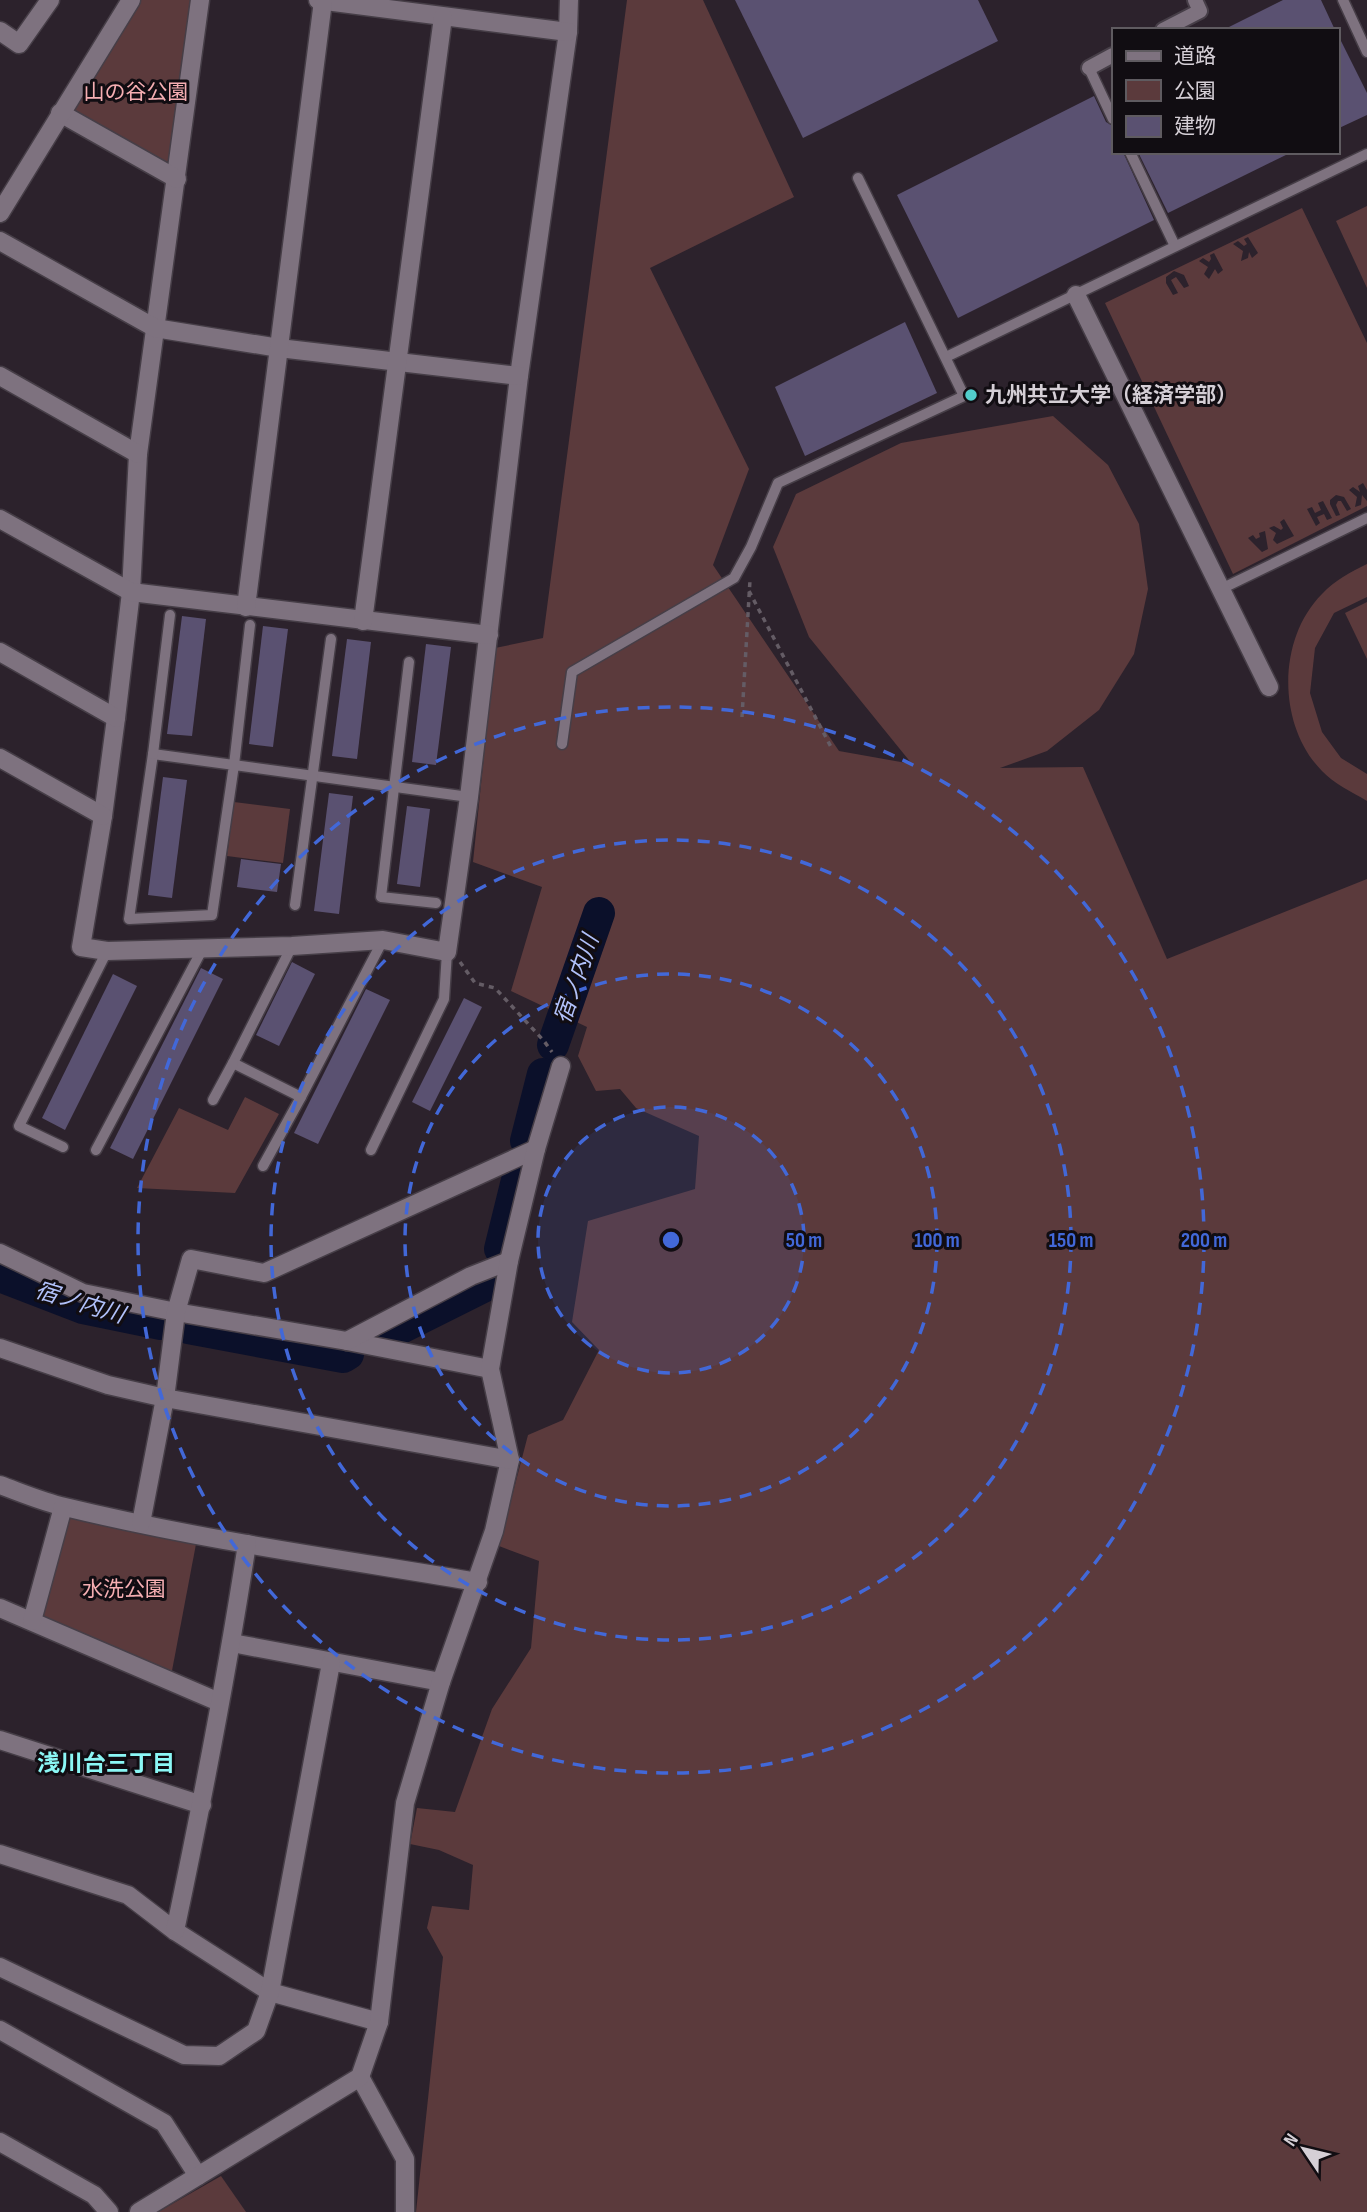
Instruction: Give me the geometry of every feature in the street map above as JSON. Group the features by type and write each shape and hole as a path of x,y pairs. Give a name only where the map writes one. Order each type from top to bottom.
{"street":[{"path":"0,31 19,44 50,0"},
{"path":"0,213 131,0"},
{"path":"200,0 138,454 131,592 116,718 81,947 107,951 292,946 383,940 447,953 469,797 519,376 568,32 569,0"},
{"path":"318,0 568,32"},
{"path":"1167,28 1200,11 1195,0"},
{"path":"248,616 323,1"},
{"path":"363,621 443,17"},
{"path":"1089,68 1112,56"},
{"path":"60,113 177,179"},
{"path":"0,242 155,328 279,348 519,376"},
{"path":"1076,295 1269,687"},
{"path":"0,376 138,454"},
{"path":"0,519 131,592 248,616 363,621 489,635"},
{"path":"0,652 116,718"},
{"path":"0,758 103,816"},
{"path":"139,2212 360,2077 379,2022 405,1803 441,1682 494,1531 510,1460 490,1368 509,1261 536,1149 561,1066"},
{"path":"141,1523 165,1398 176,1312 191,1259 264,1273 536,1149"},
{"path":"0,1252 83,1293 490,1368"},
{"path":"347,1341 471,1276 509,1261"},
{"path":"0,1348 108,1385 165,1398 510,1460"},
{"path":"0,1485 63,1507 141,1523 247,1544 478,1582"},
{"path":"32,1621 63,1507"},
{"path":"175,1931 202,1805 247,1544"},
{"path":"0,1608 219,1702"},
{"path":"232,1643 441,1682"},
{"path":"0,1967 184,2055 219,2056 256,2031 270,1992 331,1663"},
{"path":"0,1740 202,1805"},
{"path":"0,1854 128,1895 175,1931 270,1992 379,2022"},
{"path":"0,2030 164,2123 198,2176"},
{"path":"360,2077 405,2159 405,2212"},
{"path":"0,2142 94,2195 109,2212"}],"lane":[{"path":"1343,0 1367,52"},
{"path":"1089,68 1112,117"},
{"path":"1131,154 1175,246"},
{"path":"946,357 1367,154"},
{"path":"562,744 572,672 734,578 751,547 778,483 964,396 858,178"},
{"path":"1221,589 1367,518"},
{"path":"170,615 129,919 212,915 234,765 248,616"},
{"path":"295,905 331,639"},
{"path":"409,662 381,897 436,903"},
{"path":"153,754 469,797"},
{"path":"263,1166 383,940"},
{"path":"213,1100 292,946"},
{"path":"96,1150 204,947"},
{"path":"63,1147 19,1126 107,951"},
{"path":"371,1150 444,999 447,953"},
{"path":"233,1063 301,1097"}],"path":[{"path":"742,716 751,547"},
{"path":"749,592 831,747"},
{"path":"447,953 458,958 475,983 495,988 544,1041"}],"green space":[{"name":"山の谷公園","path":"139,0 194,0 172,160 164,163 77,114 74,104"},
{"path":"627,0 703,0 794,197 650,268 749,469 713,565 839,751 912,764 809,637 773,547 796,494 901,443 1053,416 1108,465 1139,524 1148,589 1134,654 1099,710 1047,751 1000,768 1083,767 1167,959 1367,879 1367,2212 416,2212 443,1957 427,1928 432,1906 469,1910 473,1865 439,1850 410,1844 417,1808 455,1812 492,1709 531,1648 539,1561 499,1546 528,1435 563,1420 599,1350 572,1322 588,1221 695,1189 699,1136 636,1108 620,1089 596,1091 578,1056 587,1027 511,991 542,887 473,862 495,648 543,638"},
{"path":"1367,206 1367,288 1336,221"},
{"path":"1302,208 1367,343 1367,490 1363,483 1358,486 1360,492 1353,487 1349,490 1357,497 1355,507 1361,505 1362,495 1367,506 1233,574 1105,303","holes":["1248,237 1258,253 1252,258 1249,252 1248,258 1241,261 1243,251 1233,244 1238,241 1244,246 1247,244 1244,239","1214,253 1223,270 1218,274 1215,269 1209,279 1204,274 1208,267 1199,261 1203,258 1209,262 1210,255","1174,271 1184,275 1189,286 1184,288 1176,277 1171,280 1178,293 1173,295 1166,283 1166,277","1336,495 1344,497 1351,509 1347,511 1341,501 1338,501 1336,505 1340,515 1336,516 1330,500","1323,501 1332,518 1327,520 1324,514 1317,517 1320,523 1316,526 1307,509 1312,507 1315,513 1321,510 1318,503","1284,519 1294,536 1277,544 1273,540 1276,533 1269,528 1283,528 1280,522","1265,531 1268,549 1262,552 1248,538 1253,535 1256,539 1260,537 1259,533"]},
{"path":"1367,564 1367,597 1334,613 1315,648 1310,693 1322,732 1341,758 1367,774 1367,801 1326,775 1307,752 1290,707 1288,682 1290,658 1307,613 1332,585"},
{"path":"1367,602 1367,659 1345,613"},
{"path":"234,802 290,809 283,863 227,856"},
{"path":"245,1097 279,1114 235,1193 137,1188 179,1108 228,1130"},
{"name":"水洗公園","path":"69,1514 196,1544 171,1676 37,1618"},
{"path":"221,2176 246,2212 158,2212"}],"building":[{"path":"735,0 978,0 998,41 803,138"},
{"path":"1283,0 1321,0 1334,28 1227,28"},
{"path":"1339,37 1367,93 1367,115 1339,128"},
{"path":"1094,96 1106,122 1112,125 1112,154 1124,154 1154,220 958,318 897,195"},
{"path":"1139,154 1288,154 1168,213"},
{"path":"905,322 937,393 805,456 775,387"},
{"path":"182,616 206,619 192,736 167,734"},
{"path":"263,626 288,629 273,747 249,744"},
{"path":"347,639 371,642 357,759 332,756"},
{"path":"426,644 451,647 436,765 412,762"},
{"path":"163,777 187,780 172,898 148,895"},
{"path":"329,793 353,796 339,914 314,911"},
{"path":"407,806 430,809 420,887 397,884"},
{"path":"241,859 281,864 277,892 237,887"},
{"path":"292,962 315,974 279,1046 256,1035"},
{"path":"201,968 223,979 133,1159 110,1148"},
{"path":"113,974 137,986 65,1130 42,1118"},
{"path":"366,989 390,1000 318,1144 294,1133"},
{"path":"464,998 482,1007 430,1111 412,1102"}],"waterway":[{"name":"宿ノ内川","path":"553,1045 599,913"},
{"name":"宿ノ内川","path":"526,1141 543,1074"},
{"name":"宿ノ内川","path":"500,1249 519,1172"},
{"name":"宿ノ内川","path":"0,1276 83,1308 161,1324"},
{"name":"宿ノ内川","path":"385,1336 491,1283"},
{"name":"宿ノ内川","path":"188,1328 343,1357 348,1354"}],"place":[{"name":"九州共立大学（経済学部）","path":"971,395"}],"district":[{"name":"浅川台三丁目","path":"106,1763"}]}
